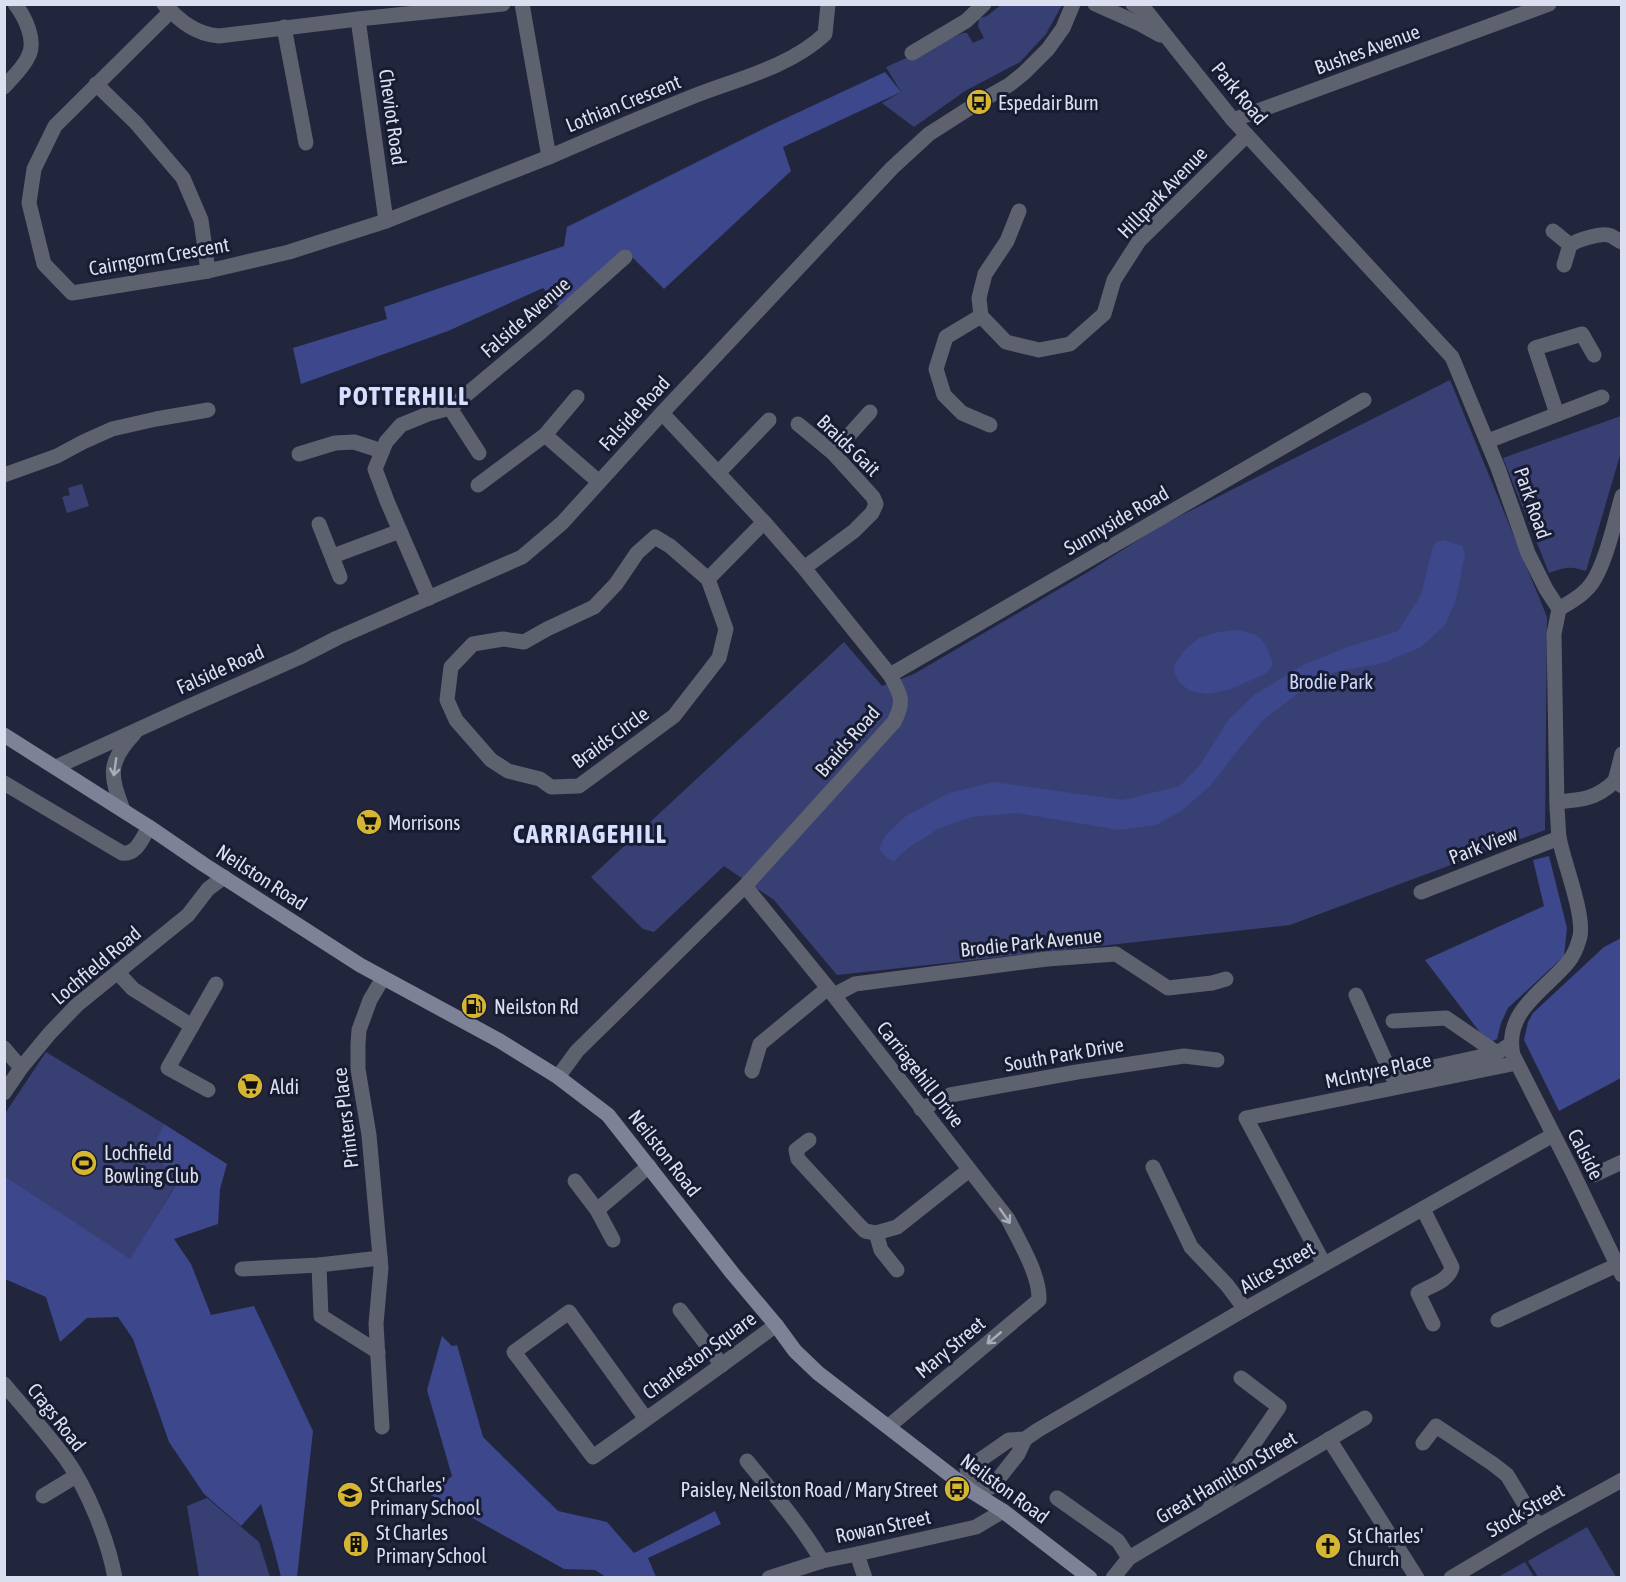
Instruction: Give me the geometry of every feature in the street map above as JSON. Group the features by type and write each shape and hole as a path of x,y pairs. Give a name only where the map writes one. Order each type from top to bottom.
{"main road":[{"name":"Neilston Road","path":"4,735 360,965 500,1041 558,1077 608,1115 795,1351 818,1373 971,1491 1003,1511 1090,1578"}],"street":[{"path":"4,87 30,55 32,46 27,26 15,4"},
{"path":"167,8 194,29 212,36 219,36 503,4"},
{"name":"Lothian Crescent","path":"522,4 549,156 782,63 812,46 825,34 828,4"},
{"path":"912,53 966,21 984,4"},
{"name":"Falside Road","path":"56,767 298,658 337,638 522,557 562,523 892,168 929,134 1024,74 1063,28 1074,4"},
{"name":"Park Road","path":"1095,4 1168,39"},
{"name":"Park Road","path":"1133,4 1147,12 1233,120 1452,357 1488,441 1528,554 1559,609"},
{"name":"Bushes Avenue","path":"1233,120 1549,4"},
{"name":"Cairngorm Crescent","path":"167,8 55,126 34,169 29,203 44,264 72,293 208,271 289,252 386,221 549,156"},
{"name":"Cheviot Road","path":"358,19 386,221"},
{"path":"284,27 306,143"},
{"path":"96,84 136,123 183,178 201,220 208,271"},
{"name":"Hillpark Avenue","path":"981,316 1006,342 1039,350 1070,344 1104,314 1114,280 1139,241 1247,135"},
{"path":"990,425 962,412 944,395 936,369 946,337 981,316 979,298 985,274 1007,241 1019,211"},
{"path":"1553,231 1570,245"},
{"path":"1564,265 1570,245 1575,242 1603,234 1622,242"},
{"name":"Falside Avenue","path":"429,598 375,469 386,442 401,425 450,408 541,332 625,257"},
{"path":"1557,414 1535,348 1582,334 1594,356"},
{"path":"478,485 545,435 577,397"},
{"path":"1488,441 1602,397"},
{"name":"Sunnyside Road","path":"890,675 1364,400"},
{"path":"450,408 478,453"},
{"path":"4,475 57,456 112,429 208,410"},
{"path":"833,453 870,412"},
{"name":"Braids Road","path":"558,1077 577,1051 745,886 894,722 900,710 901,695 890,675 764,522 662,413"},
{"path":"719,472 770,420"},
{"name":"Braids Gait","path":"798,424 833,453 873,497 876,504 872,513 854,531 804,568"},
{"path":"545,435 599,482"},
{"path":"299,454 335,443 354,442 382,451"},
{"path":"1517,1063 1511,1044 1514,1027 1522,1010 1570,960 1580,938 1579,914 1559,838 1554,634 1559,609 1586,591 1594,581 1606,552 1622,496"},
{"path":"708,579 764,522"},
{"path":"319,524 340,577"},
{"path":"333,556 400,531"},
{"name":"Braids Circle","path":"655,537 670,546 708,579 726,629 719,658 674,716 579,786 551,787 540,779 508,771 491,760 456,720 447,700 451,668 473,644 503,639 524,642 594,608 616,584 637,553 655,537"},
{"name":"Falside Road","path":"123,810 115,785 114,765 122,746 138,729"},
{"path":"1557,802 1585,799 1618,783 1622,754"},
{"path":"4,783 122,853 128,854 134,851 149,827"},
{"name":"Park View","path":"1421,892 1559,838"},
{"name":"Lochfield Road","path":"4,1093 50,1033 77,1005 188,915 208,889 224,877"},
{"name":"Carriagehill Drive","path":"745,886 1008,1219 1027,1255 1039,1291 1039,1300"},
{"name":"Brodie Park Avenue","path":"752,1071 760,1044 831,992 855,984 1047,959 1116,954 1168,988 1212,983 1226,979"},
{"path":"118,973 133,989 192,1026"},
{"name":"Printers Place","path":"382,1427 376,1324 381,1268 369,1135 358,1069 358,1044 359,1030 370,1000 383,978"},
{"path":"208,1090 168,1068 216,984"},
{"path":"1356,995 1392,1077 1497,1053 1511,1044"},
{"path":"1393,1021 1446,1018 1497,1053"},
{"path":"4,1048 21,1068"},
{"name":"South Park Drive","path":"921,1109 950,1095 1077,1072 1184,1056 1217,1060"},
{"name":"McIntyre Place","path":"1324,1264 1246,1118 1517,1063"},
{"name":"Calside","path":"1498,1320 1619,1270 1517,1063"},
{"name":"Alice Street","path":"971,1491 967,1469 1009,1440 1024,1439 1245,1309 1553,1135"},
{"path":"809,1140 796,1150 798,1159 865,1231 876,1233 897,1227 969,1170"},
{"path":"1594,1175 1622,1161"},
{"path":"597,1210 649,1166"},
{"path":"1153,1167 1191,1247 1227,1285 1245,1309"},
{"path":"575,1181 597,1210 613,1240"},
{"path":"1423,1209 1452,1267 1450,1274 1444,1279 1418,1293 1433,1324"},
{"path":"876,1233 881,1250 897,1270"},
{"path":"242,1269 319,1265 380,1258"},
{"path":"319,1265 321,1316 378,1352"},
{"name":"Mary Street","path":"889,1426 1039,1300"},
{"path":"680,1310 722,1365"},
{"name":"Charleston Square","path":"646,1419 569,1312 514,1352 593,1457 722,1365 776,1325"},
{"path":"1205,1514 1279,1407 1241,1378"},
{"name":"Crags Road","path":"4,1384 54,1444 76,1476 102,1533 115,1578"},
{"name":"Great Hamilton Street","path":"1113,1578 1129,1558 1365,1418"},
{"path":"1423,1443 1436,1426 1493,1464 1507,1476 1538,1526"},
{"path":"971,1491 992,1487 1018,1454 1024,1439"},
{"path":"1329,1439 1417,1578"},
{"path":"747,1461 782,1504 822,1561"},
{"name":"Crags Road","path":"43,1496 76,1476"},
{"name":"Stock Street","path":"1451,1578 1538,1526 1622,1480"},
{"path":"1057,1498 1118,1541 1129,1558"},
{"name":"Rowan Street","path":"769,1578 822,1561 976,1527 1003,1511"},
{"path":"857,1554 865,1578"}],"green space":[{"path":"1001,5 1062,5 1046,34 1020,62 965,91 914,127 882,103 901,92 886,67 963,33 967,33 973,43 984,38 978,26 979,18 987,16"},
{"name":"Brodie Park","path":"1450,380 1547,617 1545,830 1290,925 837,975 774,900 724,866 654,932 643,929 591,877 844,642 882,686 914,674 1088,572 1160,526"},
{"path":"1621,416 1621,452 1586,571 1568,568 1549,573 1503,458"},
{"path":"82,484 89,506 67,513 62,497 70,495 68,488"},
{"name":"Lochfield Bowling Club","path":"46,1052 164,1124 150,1151 179,1179 130,1260 5,1176 4,1115"},
{"path":"207,1498 259,1542 270,1577 199,1577 187,1506"},
{"path":"1587,1527 1616,1577 1538,1577 1528,1561"},
{"path":"1525,1562 1534,1577 1498,1577"}],"shaded area":[{"path":"885,72 901,92 783,147 791,171 664,289 626,251 559,307 543,288 448,331 301,384 293,348 387,319 384,307 564,246 567,227 769,126"},
{"path":"1444,540 1462,546 1465,554 1456,600 1445,625 1421,647 1383,663 1334,672 1301,691 1263,720 1211,785 1181,811 1156,825 1119,830 1017,813 971,817 938,829 908,848 894,861 888,859 879,849 885,836 906,816 949,793 993,782 1123,800 1180,786 1200,765 1228,720 1254,695 1303,665 1345,648 1398,631 1421,595 1433,547 1437,542"},
{"path":"1237,630 1257,636 1265,644 1273,664 1269,671 1228,690 1207,694 1190,691 1180,683 1174,672 1175,663 1185,650 1199,638"},
{"path":"1549,856 1567,928 1564,956 1508,1008 1497,1039 1488,1043 1425,960 1544,906 1533,860"},
{"path":"1621,938 1621,1078 1559,1111 1524,1040 1528,1022 1533,1013 1604,947"},
{"path":"164,1124 227,1164 220,1189 218,1224 174,1239 191,1264 211,1315 254,1306 313,1431 297,1577 281,1577 261,1504 241,1526 204,1494 169,1442 133,1339 118,1317 87,1318 60,1342 46,1297 5,1279 5,1176 130,1259 179,1180 150,1151"},
{"path":"442,1336 452,1346 457,1345 483,1437 558,1511 607,1522 634,1553 715,1511 721,1524 648,1558 656,1577 606,1577 595,1570 564,1569 431,1495 452,1476 427,1390"}],"place":[{"name":"Espedair Burn","path":"979,102"},
{"name":"Morrisons","path":"369,822"},
{"name":"Neilston Rd","path":"474,1006"},
{"name":"Aldi","path":"250,1086"},
{"name":"Lochfield Bowling Club","path":"84,1163"},
{"name":"Paisley, Neilston Road / Mary Street","path":"957,1489"},
{"name":"St Charles' Primary School","path":"350,1495"},
{"name":"St Charles Primary School","path":"356,1544"},
{"name":"St Charles' Church","path":"1328,1546"}],"district":[{"name":"POTTERHILL","path":"404,396"},
{"name":"CARRIAGEHILL","path":"590,834"}]}
